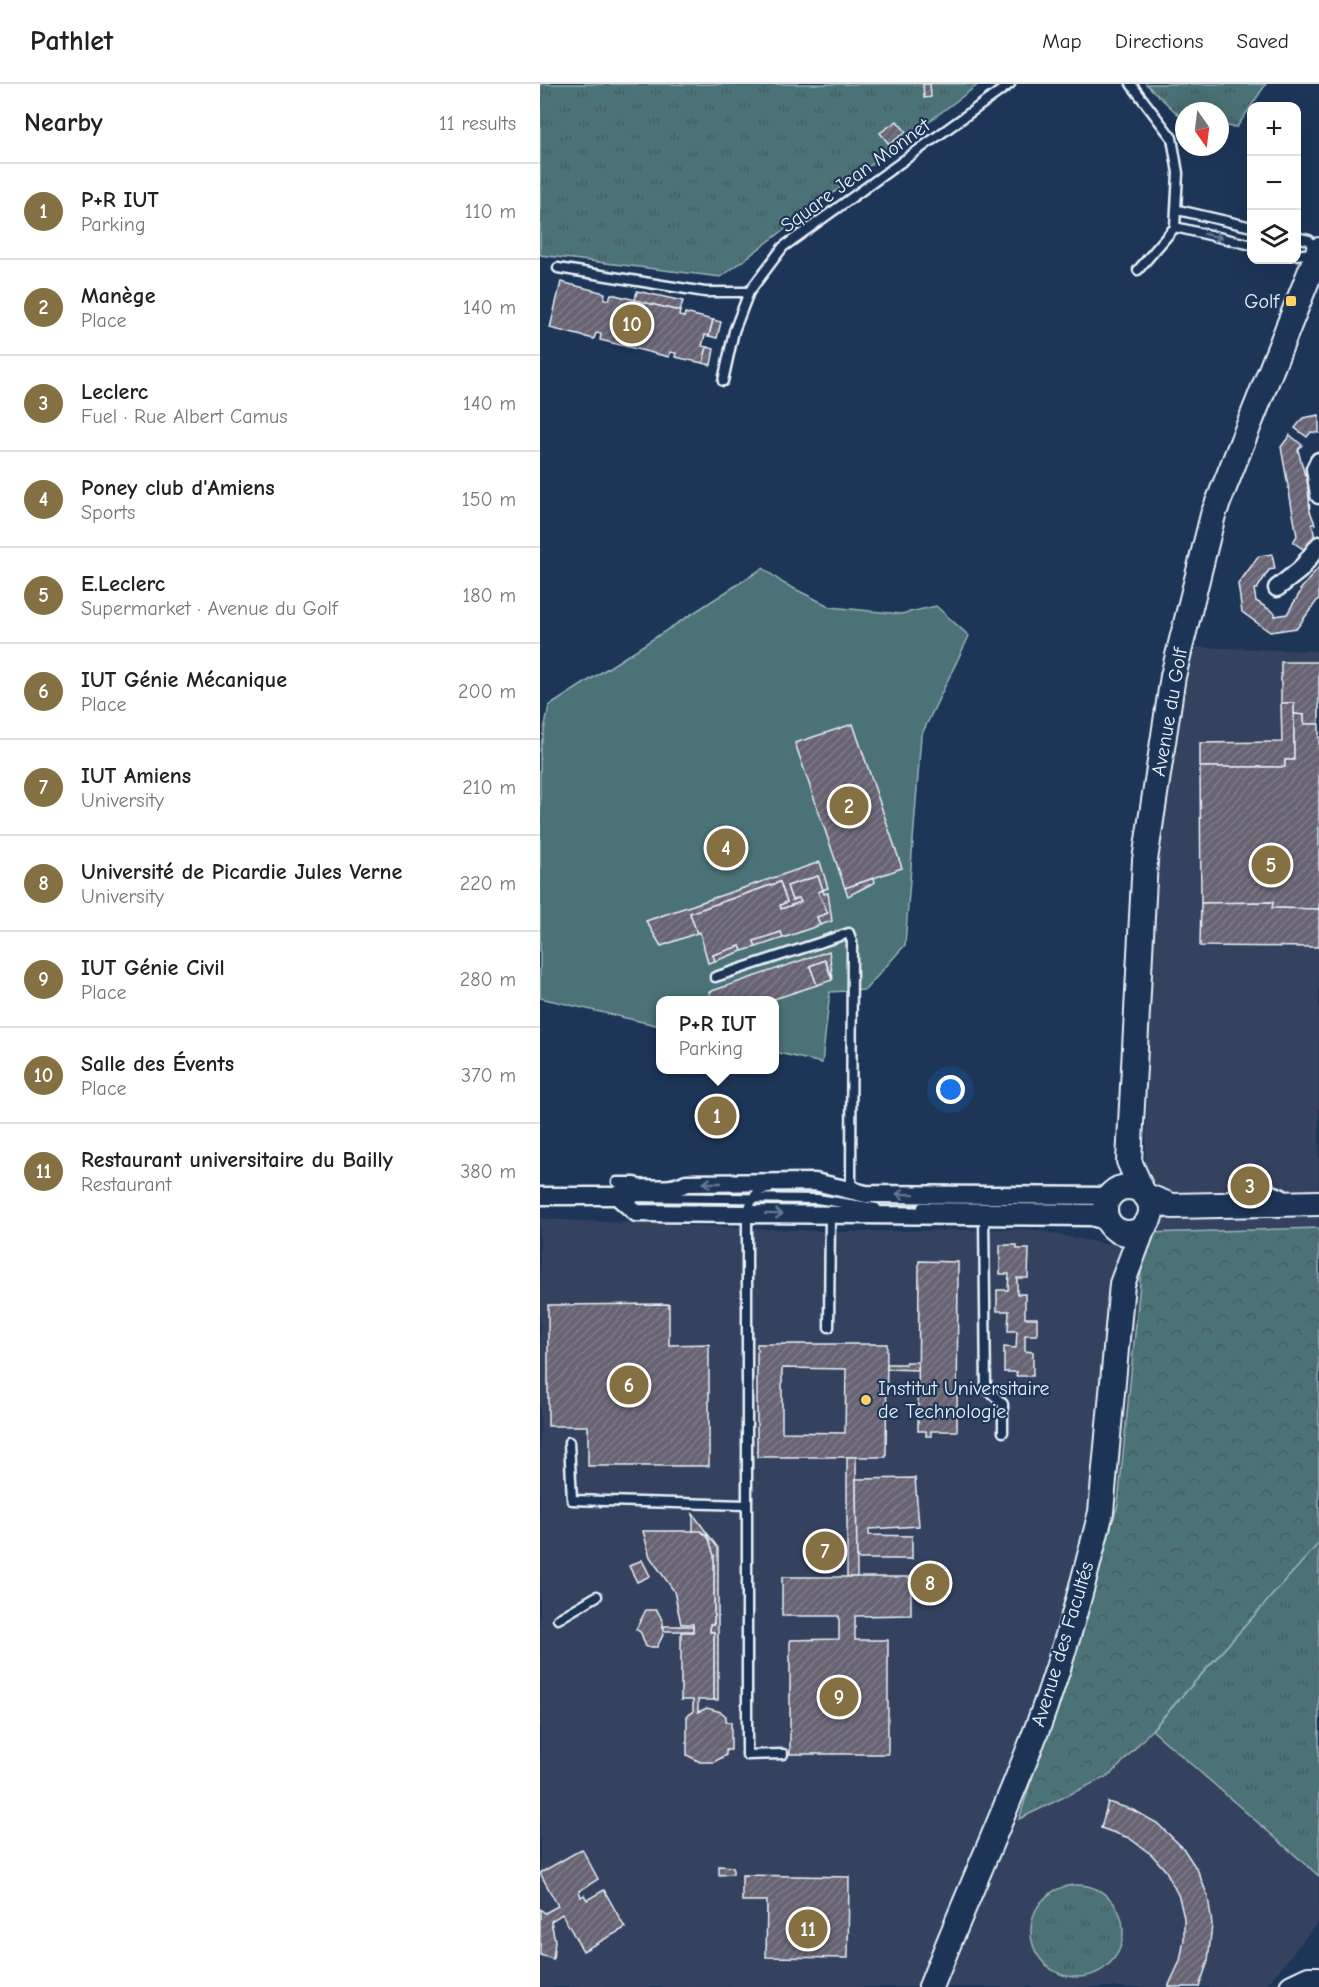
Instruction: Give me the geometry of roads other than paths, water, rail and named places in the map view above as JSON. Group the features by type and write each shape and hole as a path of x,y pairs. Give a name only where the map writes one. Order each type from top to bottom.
{"main road":[{"name":"Avenue du Golf","path":"1144,1194 1128,1161 1145,860 1173,676 1213,515 1319,251"},
{"path":"1111,1209 1128,1161"},
{"path":"1111,1209 1130,1188 1172,1206 1308,1204"},
{"path":"1144,1194 1151,1206 1145,1226"},
{"path":"1111,1209 1126,1233 1171,1216 1319,1215"},
{"name":"Avenue des Facultés","path":"931,1987 1029,1750 1062,1653 1101,1512 1122,1284 1111,1209"},
{"name":"Avenue des Facultés","path":"1122,1284 1145,1226"}],"street":[{"path":"1319,461 1315,469 1319,495"},
{"path":"1277,588 1300,570 1319,545"},
{"path":"540,1196 617,1189 676,1189 686,1183 806,1182 866,1194 1111,1209"},
{"path":"617,1189 636,1213 749,1206 984,1216 1091,1217 1111,1209"}],"lane":[{"name":"Square Jean Monnet","path":"723,381 734,331 749,292 783,247 1010,84"},
{"path":"1131,84 1172,138 1178,173 1178,210 1175,227 1138,270"},
{"path":"1178,210 1247,226"},
{"path":"1175,227 1247,244"},
{"path":"1301,238 1309,240 1319,251"},
{"path":"1301,254 1319,251"},
{"path":"558,268 705,292 749,292"},
{"path":"715,977 849,933 852,942 851,1184 866,1194"},
{"path":"783,1754 747,1755 746,1505 749,1206 762,1189 796,1187 806,1182"},
{"path":"829,1327 831,1208 837,1194 866,1194"},
{"path":"831,1208 1111,1209"},
{"path":"984,1216 986,1388 1003,1404 1003,1432"},
{"path":"569,1442 572,1500 746,1505"},
{"path":"558,1619 597,1596"}],"place":[{"name":"Golf","path":"1291,301"},
{"name":"Salle des Évents","path":"632,324"},
{"name":"Manège","path":"849,806"},
{"name":"Poney club d'Amiens","path":"726,848"},
{"name":"E.Leclerc","path":"1271,865"},
{"name":"P+R IUT","path":"717,1116"},
{"name":"Leclerc","path":"1250,1186"},
{"name":"IUT Génie Mécanique","path":"629,1385"},
{"name":"Institut Universitaire de Technologie","path":"866,1400"},
{"name":"IUT Amiens","path":"825,1551"},
{"name":"Université de Picardie Jules Verne","path":"930,1583"},
{"name":"IUT Génie Civil","path":"839,1697"},
{"name":"Restaurant universitaire du Bailly","path":"808,1929"}]}
